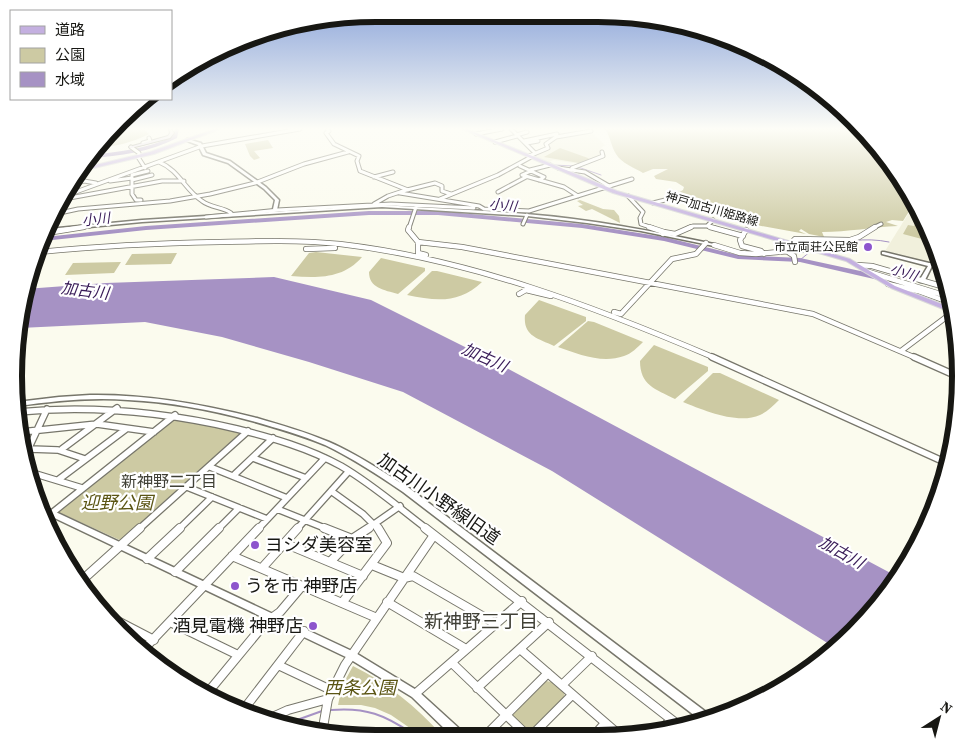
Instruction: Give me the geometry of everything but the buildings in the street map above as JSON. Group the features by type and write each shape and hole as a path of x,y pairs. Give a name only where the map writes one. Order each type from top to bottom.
{"main road":[{"path":"91,168 107,164"},
{"name":"神戸加古川姫路線","path":"550,165 628,196 712,220 744,234 791,243 858,265 886,283 945,309"}],"street":[{"path":"75,190 151,164"},
{"path":"165,164 206,204 229,210 231,213"},
{"path":"232,164 274,196 277,200 276,209"},
{"path":"63,212 78,209 197,197 257,182 304,164"},
{"path":"357,164 358,169 408,190"},
{"path":"558,168 574,167 582,164"},
{"path":"550,165 531,170 522,175 564,188 578,196"},
{"path":"144,166 157,182"},
{"path":"440,200 520,166 544,177 539,180"},
{"path":"574,167 593,176 606,186"},
{"path":"148,171 132,176 132,194 136,200 162,202"},
{"path":"374,177 393,172"},
{"path":"503,174 512,177"},
{"path":"107,180 132,179 152,175"},
{"path":"583,179 593,176"},
{"path":"498,192 526,177"},
{"path":"54,231 205,217 350,208 416,208 528,213 632,179"},
{"path":"72,196 131,188 157,182 184,181"},
{"path":"81,182 96,184"},
{"path":"350,208 375,204 378,201 408,190 416,190 435,183 442,186 442,190 451,194"},
{"path":"400,193 479,206 484,209"},
{"path":"628,196 642,208 642,224 663,233 740,253 764,254 812,249"},
{"path":"653,203 665,200"},
{"path":"205,217 276,209 375,204 484,209 528,213 542,217 675,234 693,226 707,226 744,234 739,242 742,246 761,251 764,254"},
{"path":"416,208 408,230 418,242 462,247 813,314 952,374"},
{"path":"276,209 310,211"},
{"path":"523,224 528,213"},
{"path":"707,226 712,220"},
{"path":"795,262 794,256 787,248 797,239 851,240 865,235 874,227 882,224"},
{"path":"45,252 168,243 292,242 366,248 445,262"},
{"path":"418,242 418,253 503,278 584,305 691,347 941,460"},
{"path":"519,294 526,290 621,314 672,259 696,254 701,251 706,243"},
{"path":"306,249 366,248"},
{"path":"884,253 931,264 922,281"},
{"path":"858,265 872,266 939,286"},
{"path":"869,272 942,294"},
{"path":"886,283 918,291 943,301"},
{"path":"902,351 946,317"},
{"name":"加古川小野線旧道","path":"23,403 54,399 102,397 163,402 240,417 318,440 375,470 406,490 702,715"},
{"path":"62,449 117,408"},
{"path":"24,411 117,408 175,415 273,438 325,458 349,471 400,506 434,535 522,601 675,722"},
{"path":"48,409 30,449 62,449 85,459"},
{"path":"52,513 175,415"},
{"path":"27,431 97,424 154,432"},
{"path":"58,480 126,429"},
{"path":"85,577 248,431"},
{"path":"233,476 273,438"},
{"path":"253,458 306,478"},
{"path":"147,646 325,458"},
{"path":"210,467 287,498"},
{"path":"262,568 349,471"},
{"path":"37,474 82,488"},
{"path":"187,487 267,519"},
{"path":"331,491 374,524 384,534 387,543 342,603"},
{"path":"147,559 212,498"},
{"path":"330,562 352,539 400,506"},
{"path":"175,572 239,508"},
{"path":"277,509 352,539"},
{"path":"49,512 351,655 415,694 453,730"},
{"path":"323,726 331,690 351,655 434,535"},
{"path":"284,543 363,576"},
{"path":"232,556 376,618"},
{"path":"372,565 404,578 413,576 496,624"},
{"path":"210,689 266,622 280,612 302,586"},
{"path":"415,694 522,601"},
{"path":"387,602 466,649"},
{"path":"170,622 238,655"},
{"path":"477,688 549,622"},
{"path":"123,624 154,640"},
{"path":"246,706 304,632"},
{"path":"520,649 613,730"},
{"path":"562,685 592,656"},
{"path":"452,663 522,730"},
{"path":"278,664 331,690"},
{"path":"490,730 548,673"},
{"path":"537,730 572,695"},
{"path":"276,716 288,710 328,699"},
{"path":"667,724 671,719"},
{"path":"599,730 605,723"}],"shaded area":[{"path":"910,211 925,241 933,264 885,251"}],"green space":[{"path":"627,164 880,164 910,210 903,221 892,220 886,222 898,226 822,232 824,237 809,234 801,229 799,231 806,234 734,221 722,217 714,212 672,199 672,196 683,190 684,187 676,182 656,179 654,176 668,169 653,169 643,173"},
{"path":"580,200 603,209 614,210 619,216 620,223 592,209 586,211 578,206 583,205 577,201"},
{"path":"916,221 924,240 903,234 908,225 914,226"},
{"path":"316,252 362,257 347,270 330,276 291,276 309,253"},
{"path":"177,253 171,264 125,265 132,254"},
{"path":"381,258 425,268 425,271 398,294 378,288 372,282 369,272"},
{"path":"121,262 114,273 65,275 73,263"},
{"path":"432,271 482,282 465,294 447,299 428,299 407,295"},
{"path":"539,300 586,317 586,321 554,346 542,341 529,332 525,322 525,315"},
{"path":"588,321 643,342 627,355 607,359 590,357 558,347"},
{"path":"654,345 708,367 708,371 675,399 650,385 643,376 640,361"},
{"path":"713,373 720,373 779,400 763,414 751,418 721,415 683,402"},
{"name":"迎野公園","path":"177,419 241,433 122,541 58,512 172,420"},
{"name":"西条公園","path":"353,666 401,696 437,730 413,730 391,715 375,708 361,705 338,705 342,686"},
{"path":"546,681 552,682 564,691 565,699 535,730 526,730 512,720 512,714"}],"water":[{"name":"加古川","path":"274,277 371,300 499,364 892,574 864,610 829,644 552,471 403,392 222,337 145,322 26,328 34,288 106,283"}],"waterway":[{"path":"553,165 574,166"},
{"path":"578,167 601,175"},
{"name":"小川","path":"50,238 146,228 369,213 438,213 582,226 664,239 738,257 800,260 876,277 917,290"},
{"path":"818,249 853,241 889,242"},
{"path":"794,242 817,248"},
{"path":"800,260 811,251"},
{"path":"331,710 365,711 384,717 406,730"},
{"path":"295,721 322,711"}],"place":[{"name":"市立両荘公民館","path":"868,247"},
{"name":"ヨシダ美容室","path":"255,545"},
{"name":"うを市 神野店","path":"235,586"},
{"name":"酒見電機 神野店","path":"313,626"}],"district":[{"name":"新神野二丁目","path":"169,481"},
{"name":"新神野三丁目","path":"481,621"}]}
